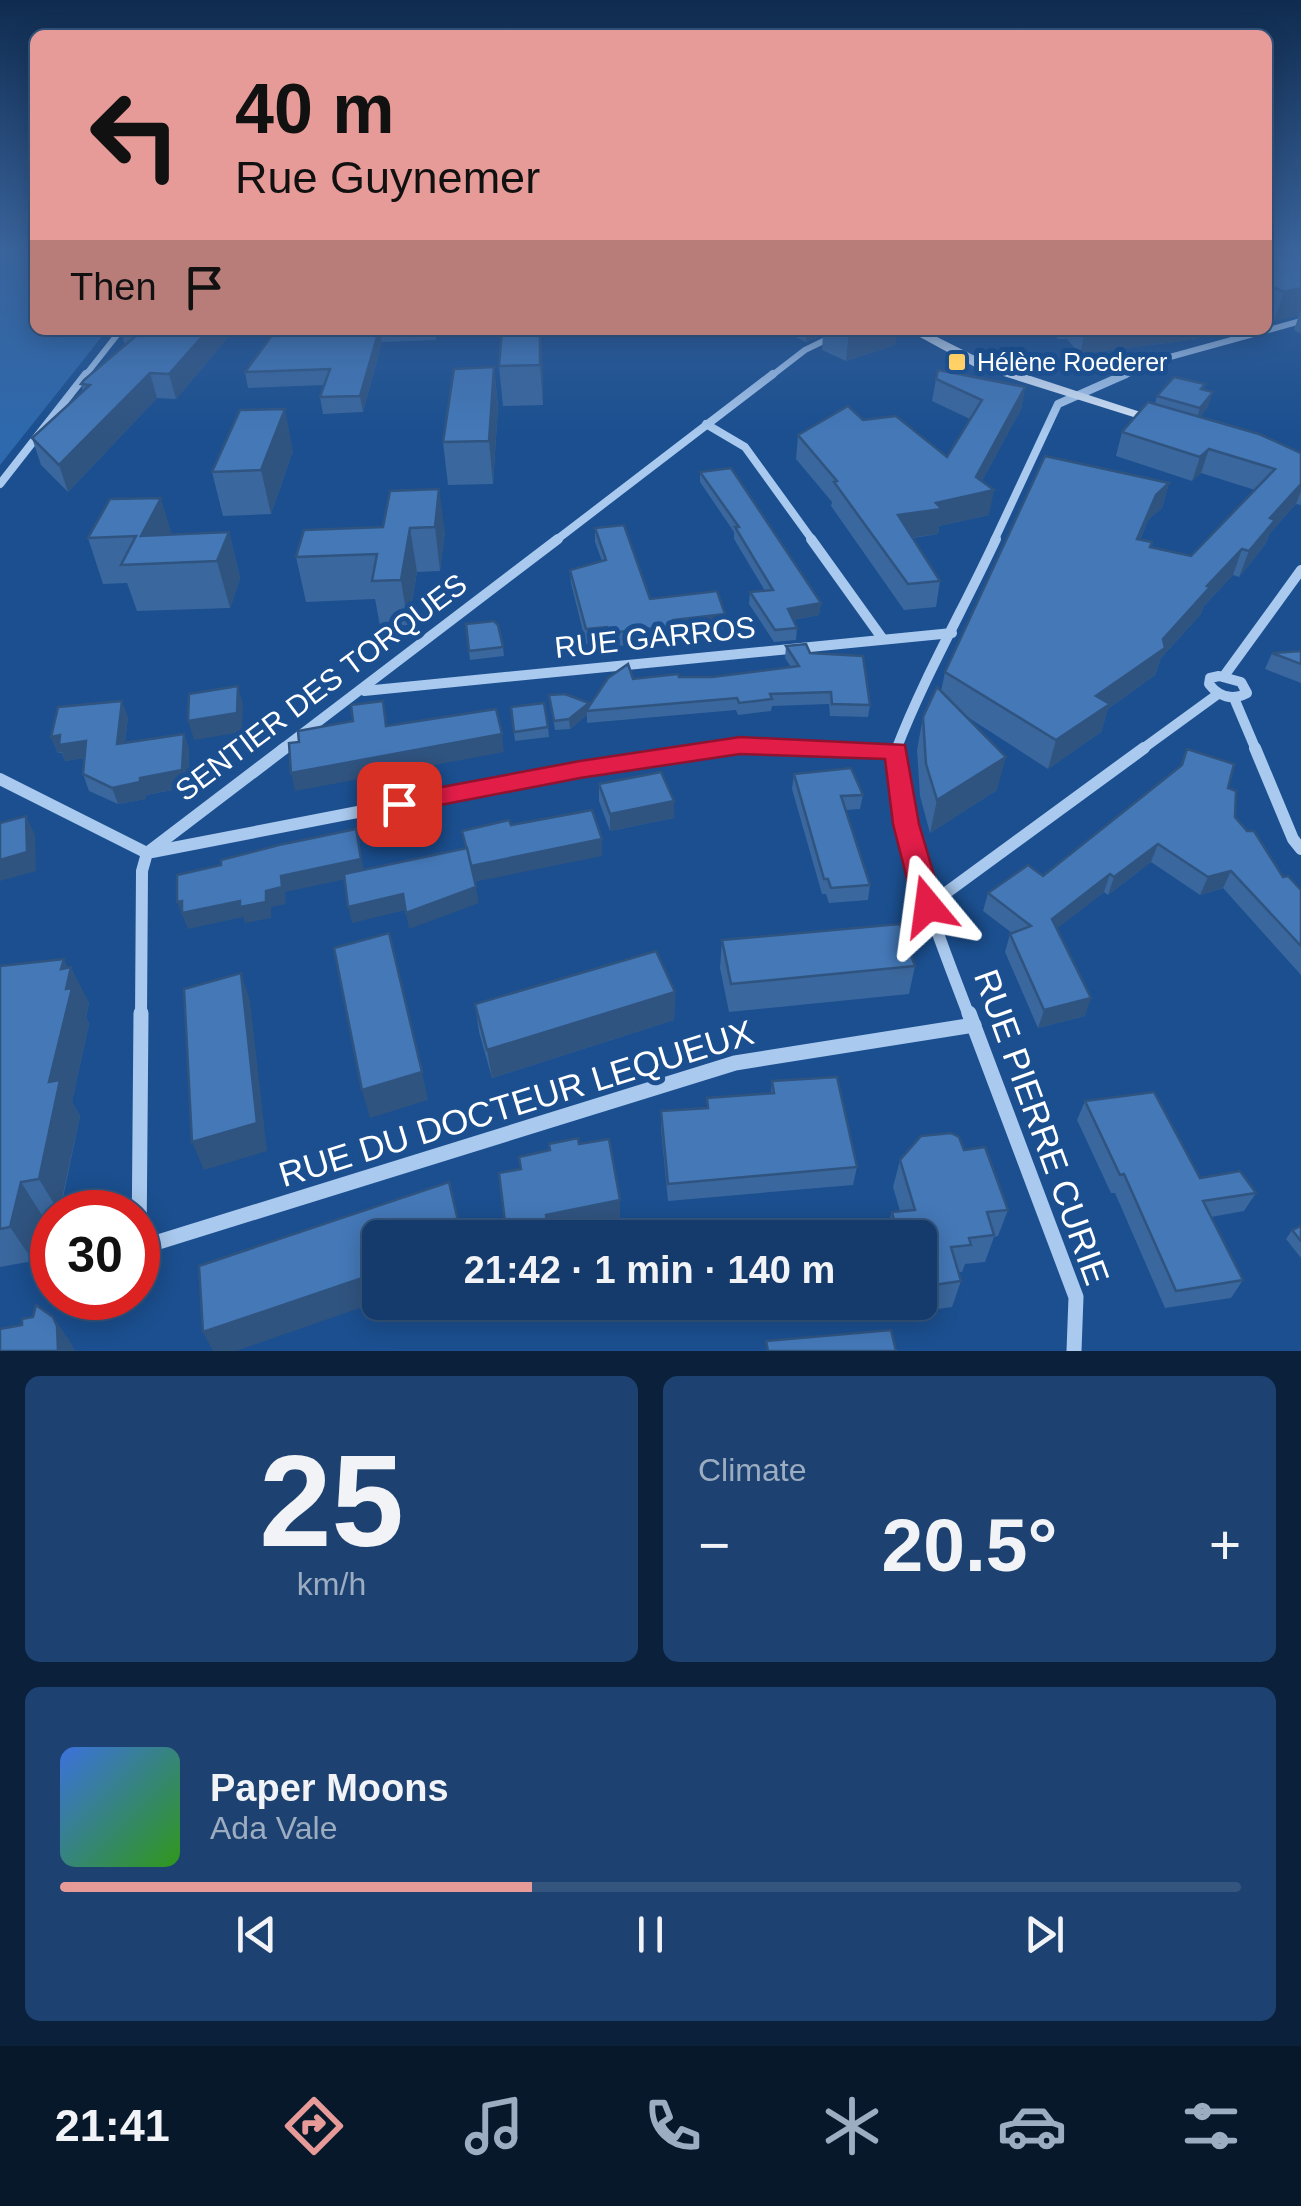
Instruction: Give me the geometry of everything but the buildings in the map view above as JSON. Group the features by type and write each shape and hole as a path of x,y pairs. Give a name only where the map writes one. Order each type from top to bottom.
{"street":[{"path":"1272,329 1301,321"},
{"path":"2,480 116,335"},
{"name":"SENTIER DES TORQUES","path":"147,853 706,424 805,350 836,335"},
{"path":"923,335 980,364 1070,396 1172,425"},
{"path":"0,779 147,853 580,769 740,746 896,751 920,687 952,633 1058,404 1159,360 1250,335"},
{"path":"706,424 745,447 882,638"},
{"path":"1224,676 1301,570"},
{"name":"RUE GARROS","path":"363,690 952,633"},
{"path":"1224,676 1236,679 1247,690 1244,696 1218,694 1209,681 1224,676"},
{"path":"928,906 1218,694"},
{"path":"1234,698 1293,839 1301,849"},
{"name":"RUE PIERRE CURIE","path":"896,751 906,824 928,906 1076,1297 1074,1351"},
{"path":"139,1190 142,871 147,853"},
{"name":"RUE DU DOCTEUR LEQUEUX","path":"160,1241 735,1063 974,1025"}],"shaded area":[{"path":"0,309 30,309 30,335 103,335 0,465"}],"place":[{"name":"Hélène Roederer","path":"957,362"}],"route":[{"path":"399,804 580,769 740,746 896,751 906,824 928,906"}]}
